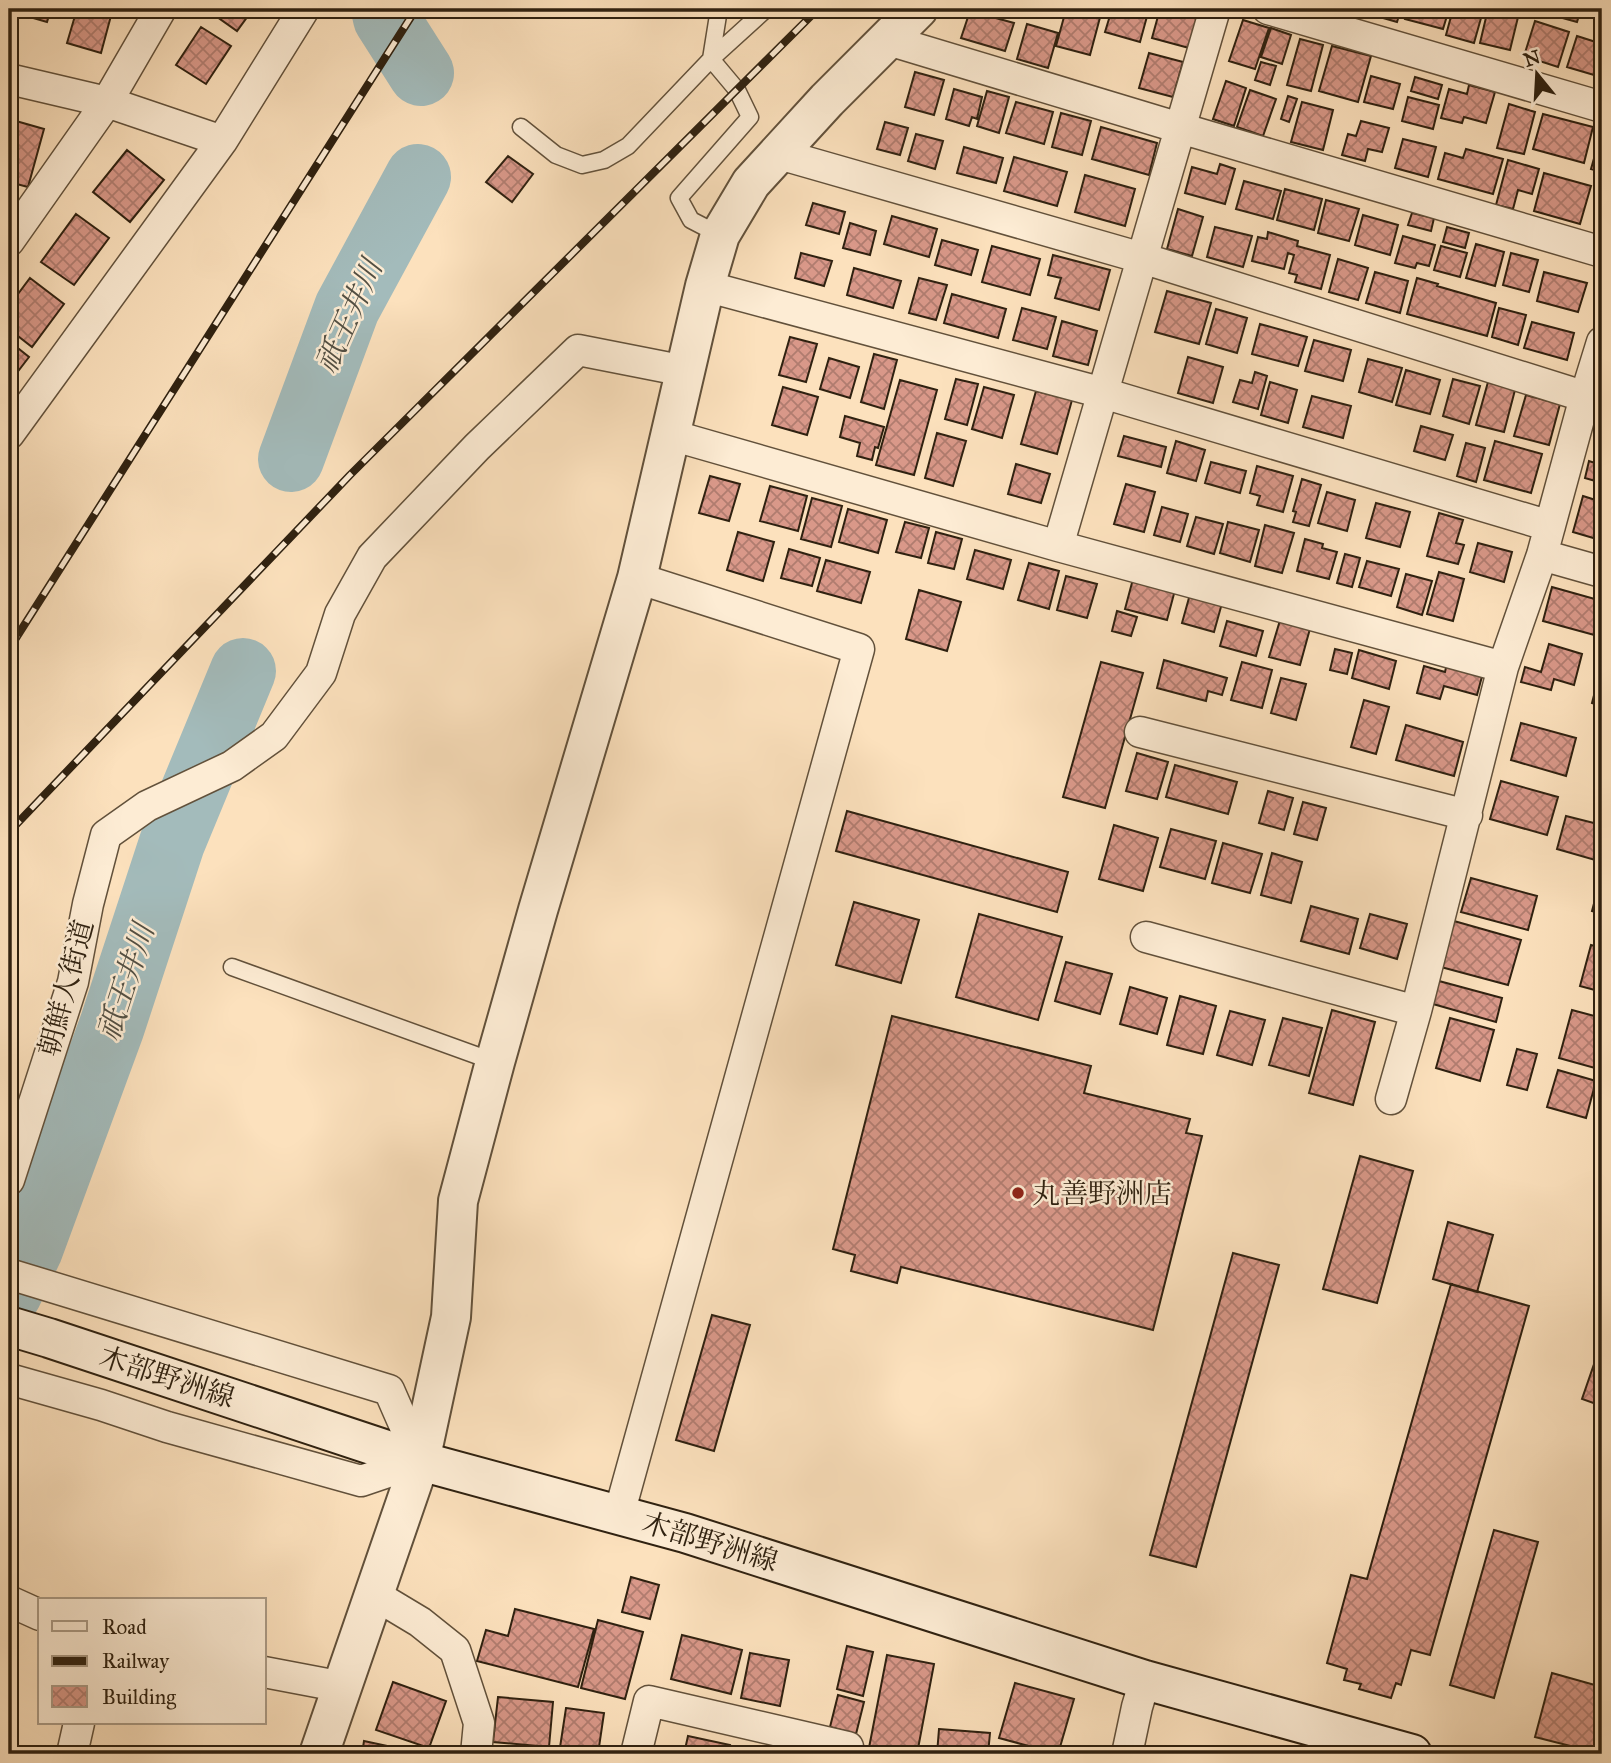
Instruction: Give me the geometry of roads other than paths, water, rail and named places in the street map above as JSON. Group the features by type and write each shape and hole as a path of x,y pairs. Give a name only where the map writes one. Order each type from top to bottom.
{"street":[{"path":"9,241 107,102 161,9"},
{"path":"9,434 222,141 304,9"},
{"path":"319,1754 420,1461 451,1317 458,1201 495,1062 637,578 705,286 720,235 751,183 827,100 918,9"},
{"path":"1058,546 1215,9"},
{"path":"1268,9 1602,107"},
{"path":"888,40 1602,252"},
{"path":"9,79 107,102 222,141"},
{"path":"779,154 1142,258 1593,400"},
{"path":"705,286 1102,394 1550,526"},
{"path":"1391,1099 1467,815 1503,667 1593,400 1602,342"},
{"name":"朝鮮人街道","path":"9,1180 73,982 88,904 106,835 146,806 232,766 274,736 321,673 340,614 372,557 477,447 578,350 685,372"},
{"path":"671,435 1058,546 1503,667"},
{"path":"1542,555 1602,572"},
{"path":"619,1514 859,649 637,578"},
{"path":"1140,732 1467,815"},
{"path":"1146,937 1416,1011"},
{"path":"9,1274 389,1390 420,1461"},
{"name":"木部野洲線","path":"9,1326 420,1461 685,1533 1145,1680 1412,1754"},
{"path":"9,1379 167,1427 361,1481 420,1461"},
{"path":"375,1595 420,1622 455,1650 479,1723 476,1754"},
{"path":"9,1601 38,1614"},
{"path":"266,1672 343,1687"},
{"path":"1128,1754 1145,1680"},
{"path":"636,1754 649,1701 848,1746 846,1754"},
{"path":"72,1754 79,1724"}],"lane":[{"path":"719,9 711,59 737,90 750,117 679,198 691,220 720,235"},
{"path":"521,127 556,155 582,165 604,160 628,146 711,59 766,9"},
{"path":"232,967 495,1062"}],"waterway":[{"name":"祇王井川","path":"384,9 386,18 421,73"},
{"name":"祇王井川","path":"291,459 347,308 418,177"},
{"name":"祇王井川","path":"9,1293 30,1249 112,1026 172,843 243,671"}],"railway":[{"path":"9,649 416,9"},
{"path":"9,832 350,475 818,9"}],"place":[{"name":"丸善野洲店","path":"1018,1193"}]}
